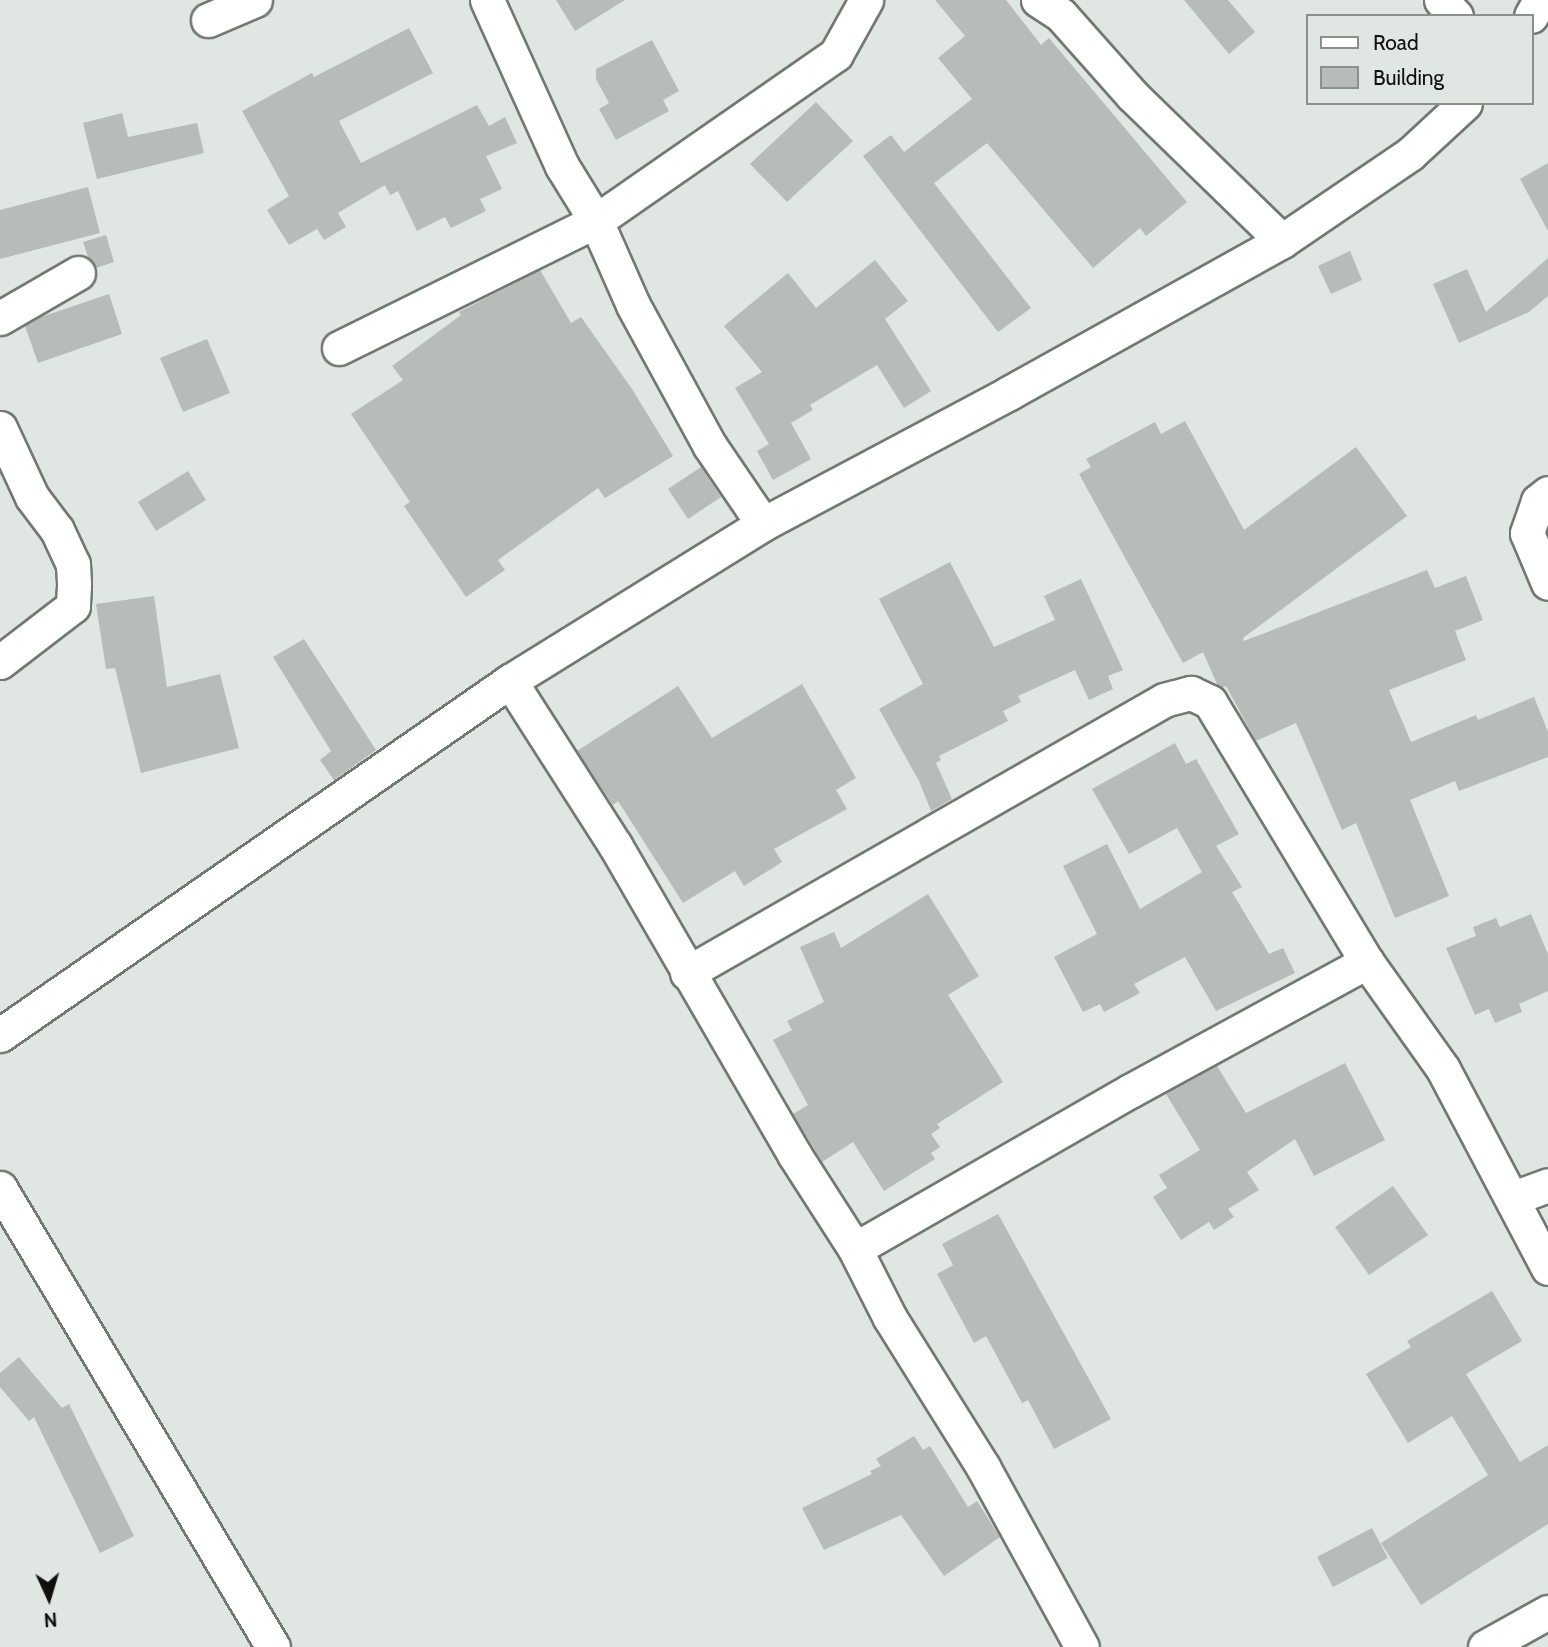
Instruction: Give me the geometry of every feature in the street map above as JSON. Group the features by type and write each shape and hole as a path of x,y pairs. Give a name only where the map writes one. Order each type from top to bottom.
{"street":[{"path":"208,20 255,0"},
{"path":"488,0 562,166 596,221 634,305 710,446 763,524"},
{"path":"339,348 596,221 836,54 866,0"},
{"path":"1038,0 1061,15 1133,96 1282,241"},
{"path":"1441,0 1454,14"},
{"path":"0,1035 510,681 763,524 1009,393 1282,241 1410,155 1463,105"},
{"path":"0,318 78,273"},
{"path":"0,428 32,497 57,530 73,564 74,585 73,606 0,662"},
{"path":"1548,493 1538,500 1527,533 1548,583"},
{"path":"510,681 615,845 794,1154 855,1250 890,1318 983,1467 1082,1647"},
{"path":"687,973 1164,700 1191,693 1210,702 1367,962 1443,1069 1548,1268"},
{"path":"855,1250 1130,1091 1367,962"},
{"path":"1513,1198 1548,1185"},
{"path":"0,1188 273,1647"},
{"path":"1485,1647 1548,1612"}],"building":[{"path":"556,0 625,0 575,31"},
{"path":"935,0 1006,0 1041,45 1049,38 1187,202 1146,236 1140,228 1093,268 987,143 934,183 1031,308 998,332 863,156 891,135 904,152 972,99 938,58 965,36"},
{"path":"1184,0 1228,0 1255,32 1229,54"},
{"path":"409,28 433,73 339,121 361,163 477,105 489,126 505,117 517,143 486,156 502,189 480,199 486,211 451,228 445,217 417,231 398,191 390,195 385,185 338,213 346,227 324,240 317,229 289,245 267,210 289,196 242,111 312,73 314,77"},
{"path":"652,40 679,91 663,100 669,111 616,140 599,109 609,103 596,79 596,69"},
{"path":"816,102 853,141 787,202 750,164"},
{"path":"122,113 128,137 197,123 204,153 97,179 83,123"},
{"path":"1548,163 1548,231 1520,179"},
{"path":"88,187 100,233 0,259 0,210"},
{"path":"106,235 114,262 96,268 88,257 83,242"},
{"path":"1350,251 1362,280 1331,294 1318,266"},
{"path":"1548,258 1548,296 1529,312 1459,343 1433,284 1467,269 1486,312"},
{"path":"875,260 908,301 885,319 931,391 904,408 877,365 810,405 813,410 791,423 811,459 773,480 757,451 769,444 735,388 762,372 724,326 788,273 816,308"},
{"path":"540,270 571,323 581,317 632,389 673,456 605,498 598,488 498,560 505,570 466,597 404,506 410,502 351,414 403,380 392,366 461,315 459,312"},
{"path":"109,294 122,334 38,363 25,326 41,317"},
{"path":"207,339 230,393 183,412 160,358"},
{"path":"1185,421 1244,530 1356,447 1407,516 1243,638 1244,641 1427,570 1435,588 1466,576 1483,620 1455,631 1466,660 1389,690 1411,742 1476,715 1478,720 1534,697 1548,732 1548,757 1459,791 1455,781 1410,800 1449,896 1395,918 1356,823 1342,830 1296,723 1256,741 1226,686 1222,688 1217,684 1203,652 1183,663 1079,474 1091,467 1086,459 1155,422 1161,434"},
{"path":"701,467 721,497 688,519 668,489"},
{"path":"188,471 206,500 156,531 138,502"},
{"path":"950,562 994,647 1055,620 1044,596 1081,579 1123,670 1108,676 1113,689 1089,700 1075,670 1018,696 1021,702 1003,711 1008,721 939,756 941,760 936,763 952,799 931,811 919,781 879,709 923,684 879,599"},
{"path":"154,596 167,687 220,674 239,748 141,773 115,668 106,669 96,604"},
{"path":"304,639 376,750 334,780 320,760 331,751 273,657"},
{"path":"802,684 856,778 836,790 847,809 774,849 782,862 744,886 735,871 683,903 618,801 613,805 577,751 678,686 712,738"},
{"path":"1175,743 1186,764 1196,759 1239,834 1216,846 1242,887 1232,892 1269,954 1283,948 1295,973 1216,1011 1185,957 1134,984 1140,993 1104,1012 1100,1004 1083,1012 1054,957 1097,934 1063,866 1107,844 1140,909 1202,872 1177,828 1129,854 1092,789"},
{"path":"928,894 979,976 948,995 1003,1082 937,1124 940,1128 931,1134 940,1147 931,1153 935,1159 884,1191 853,1142 822,1162 793,1114 808,1105 773,1040 792,1030 787,1021 824,1002 800,947 834,932 841,948"},
{"path":"1531,914 1548,954 1548,991 1519,1004 1522,1012 1495,1023 1489,1009 1475,1015 1446,948 1476,936 1473,927 1496,918 1500,927"},
{"path":"1345,1063 1385,1140 1314,1176 1295,1139 1247,1172 1259,1190 1228,1209 1234,1217 1214,1230 1209,1222 1181,1240 1153,1197 1167,1188 1159,1175 1200,1150 1166,1094 1217,1066 1246,1113"},
{"path":"1393,1186 1428,1235 1369,1275 1335,1227"},
{"path":"998,1214 1111,1419 1054,1449 1028,1400 1022,1403 986,1336 974,1343 937,1274 953,1265 942,1244"},
{"path":"1492,1291 1522,1341 1466,1374 1520,1462 1548,1445 1548,1524 1421,1605 1381,1543 1488,1475 1452,1416 1408,1443 1366,1374 1411,1347 1407,1341"},
{"path":"19,1357 62,1408 69,1404 134,1536 100,1553 34,1417 29,1421 0,1387 0,1373"},
{"path":"914,1436 923,1450 930,1446 968,1507 977,1501 1000,1537 944,1576 901,1515 824,1550 802,1508 872,1474 870,1471 881,1466 876,1459"},
{"path":"1372,1528 1388,1558 1333,1587 1317,1557"}]}
